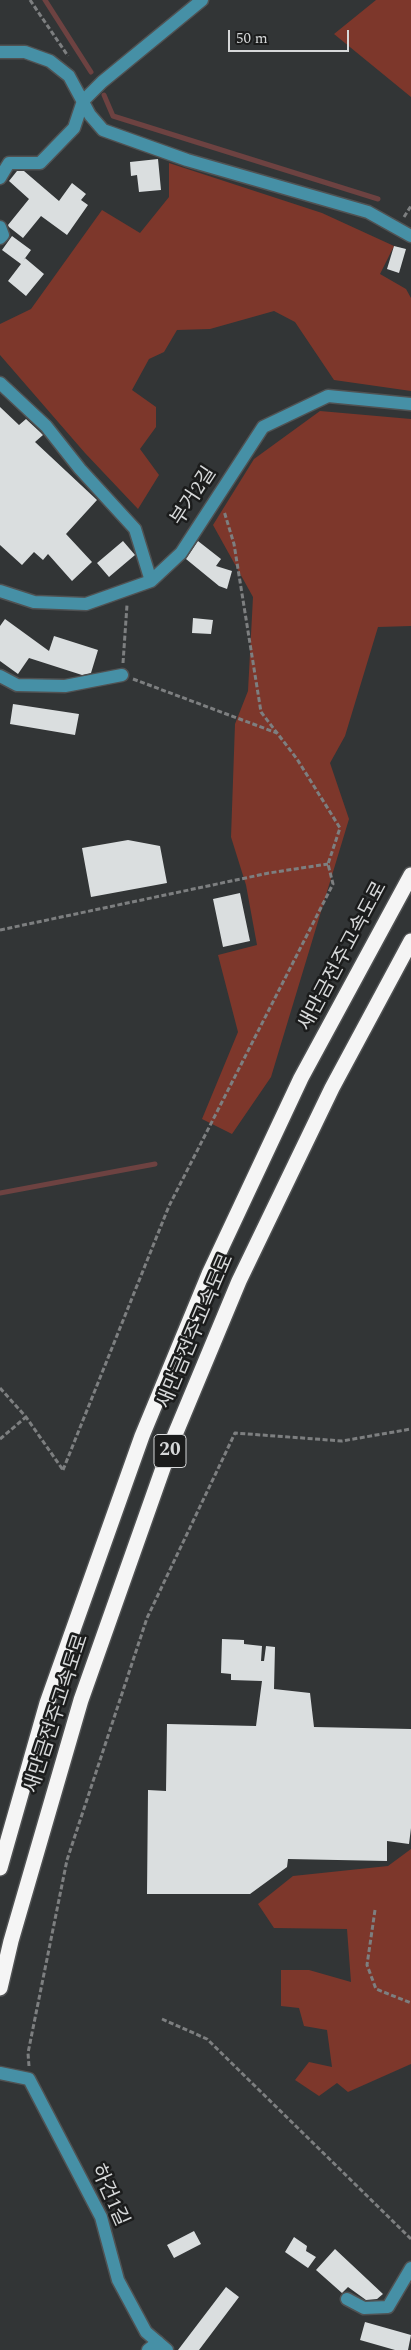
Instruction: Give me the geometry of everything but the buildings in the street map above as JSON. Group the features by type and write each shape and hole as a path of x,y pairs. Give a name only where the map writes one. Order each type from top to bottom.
{"highway":[{"name":"새만금전주고속도로","path":"0,1868 47,1703 142,1436 209,1274 301,1078 411,875"},
{"name":"새만금전주고속도로","path":"0,1988 11,1941 81,1700 174,1437 239,1281 332,1088 411,941"}],"street":[{"path":"0,178 9,163 40,163 74,128 82,101 102,82 202,0"},
{"path":"0,52 25,52 50,61 69,76 90,115 103,130 187,160 368,212 411,236"},
{"path":"0,228 3,234 0,238"},
{"path":"0,383 46,426 80,469 135,529 151,581"},
{"name":"부거2길","path":"0,591 34,602 86,604 151,581 180,553 263,426 328,396 411,404"},
{"path":"0,676 17,684 65,686 122,675"},
{"path":"0,2074 29,2079"},
{"name":"하건1길","path":"29,2079 101,2218 118,2280 146,2332 158,2347"},
{"path":"347,2299 364,2308 388,2307 411,2268"}],"path":[{"path":"30,0 71,61"},
{"path":"0,1388 26,1417 63,1470 169,1206 333,884 328,864 340,828 297,760 261,712 234,544 218,495"},
{"path":"128,589 122,675 277,734"},
{"path":"0,930 269,873 328,864"},
{"path":"0,1439 26,1417"},
{"path":"29,2079 28,2052 67,1860 147,1618 235,1433 342,1441 411,1429"},
{"path":"375,1910 367,1965 376,1989 411,2003"},
{"path":"162,2019 207,2039 411,2239"}],"shaded area":[{"path":"376,0 411,0 411,97 334,34"},
{"path":"169,163 322,213 394,246 380,274 406,289 411,298 411,391 334,380 295,322 274,311 210,329 177,330 164,352 149,359 132,390 156,407 156,427 140,449 159,475 138,509 85,453 0,355 0,324 31,309 102,210 140,233 169,197"},
{"path":"320,411 411,419 411,626 378,627 345,736 330,763 349,819 271,1077 232,1134 202,1119 238,1032 218,955 257,945 246,885 231,837 235,724 248,691 253,597 213,525 254,459"},
{"path":"411,1849 411,2064 348,2092 337,2083 319,2096 295,2080 309,2062 332,2067 327,2030 304,2026 299,2008 281,2006 281,1970 309,1970 351,1982 347,1929 274,1928 258,1904 293,1876 388,1866"}],"waterway":[{"path":"45,0 91,72"},
{"path":"104,95 113,116 378,199"},
{"path":"0,1193 155,1164"}]}
